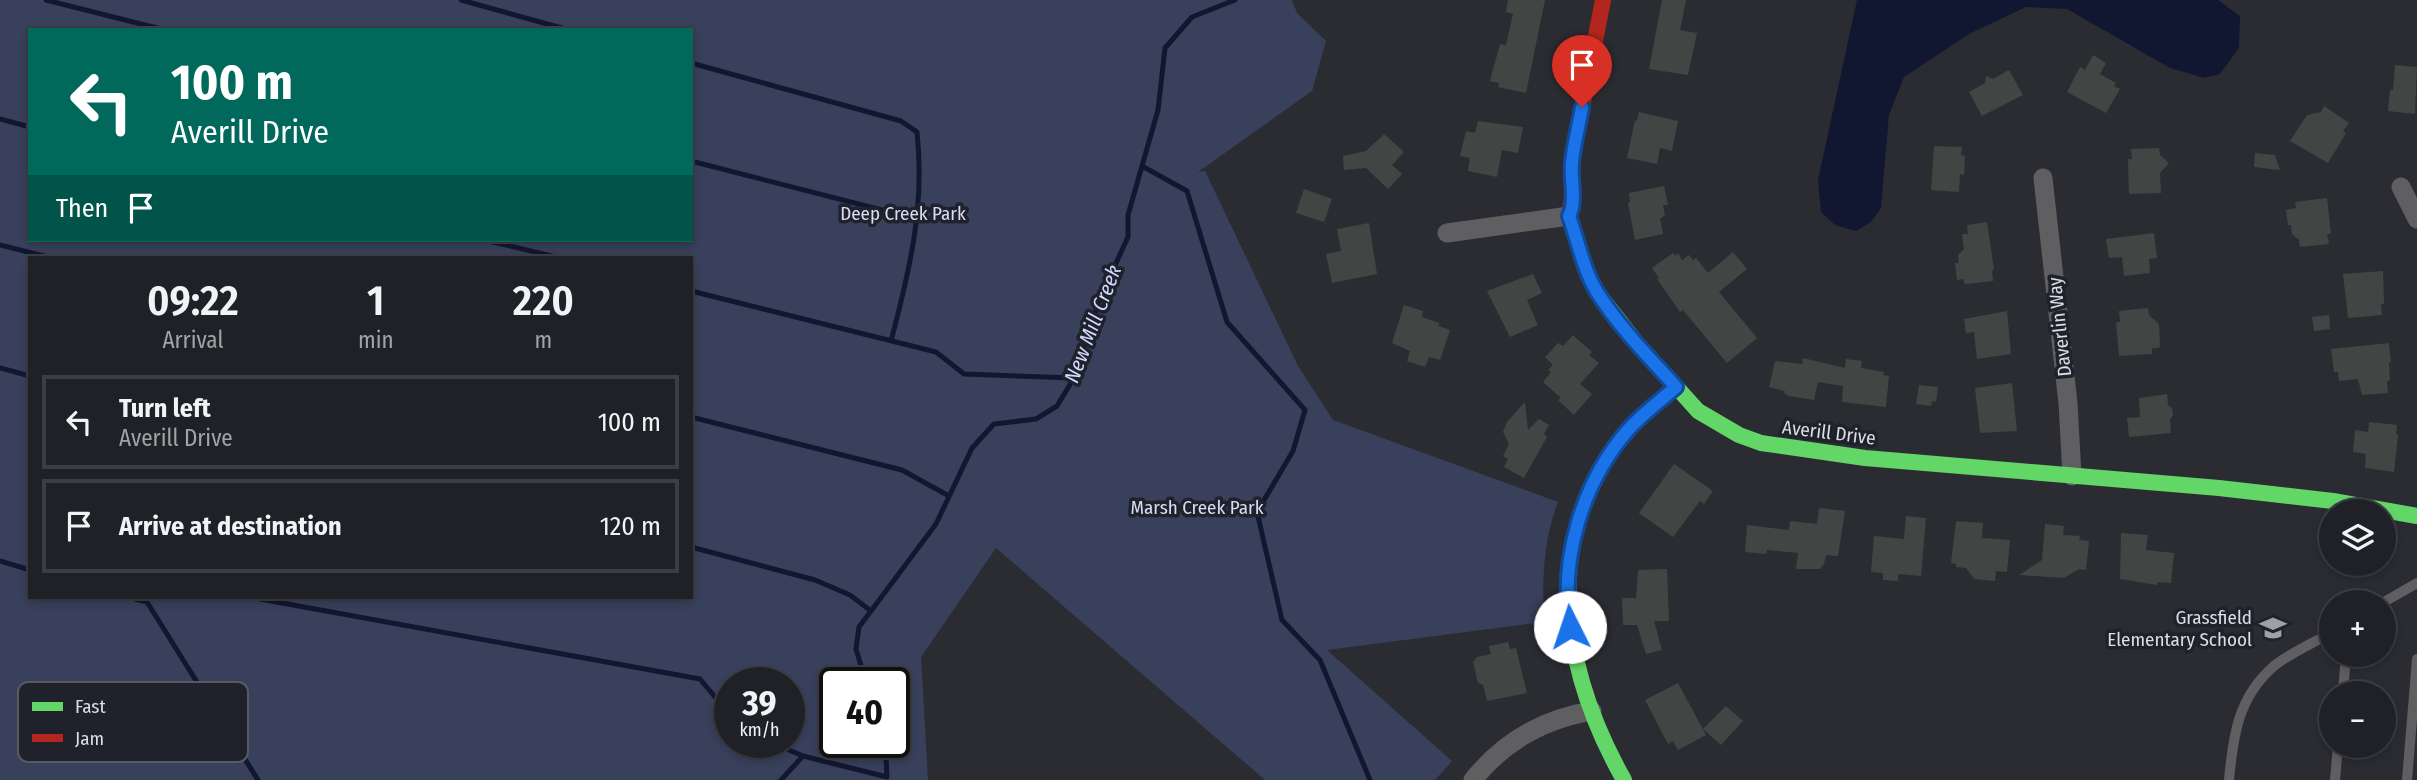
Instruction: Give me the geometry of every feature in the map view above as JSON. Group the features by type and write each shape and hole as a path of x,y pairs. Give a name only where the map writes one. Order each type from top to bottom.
{"street":[{"name":"Averill Drive","path":"1603,0 1572,160 1570,184 1573,208 1569,216 1583,262 1596,291 1634,341 1698,411 1718,424 1739,435 1777,447 1865,458 2219,488 2320,500 2417,516"},
{"name":"Daverlin Way","path":"2043,178 2068,402 2072,476"},
{"path":"2401,187 2417,219"},
{"path":"1447,233 1569,216"},
{"path":"1624,780 1603,741 1572,643 1568,611 1570,555 1589,492 1604,464 1627,430 1676,387"},
{"path":"1473,780 1488,761 1526,733 1554,720 1592,711"}],"lane":[{"path":"2396,595 2417,583"},
{"path":"2229,780 2233,735 2242,711 2259,682 2275,665 2319,640"},
{"path":"2407,780 2417,659"},
{"path":"2335,780 2337,758"}],"green space":[{"name":"Deep Creek Park","path":"0,0 1292,0 1297,13 1326,41 1312,91 1198,172 1205,171 1298,366 1333,420 1558,502 1549,531 1545,561 1544,622 1327,650 1452,761 1435,780 1265,780 996,548 921,657 928,780 0,780"}],"shaded area":[{"path":"1857,0 2218,0 2240,16 2239,48 2220,74 2204,78 2170,68 2067,9 2026,7 1969,34 1904,77 1889,115 1881,208 1871,222 1856,231 1835,225 1821,212 1818,180"}],"building":[{"path":"1508,0 1545,0 1526,93 1498,87 1499,83 1490,81 1500,44 1506,45 1513,14 1506,12"},
{"path":"1662,0 1686,0 1680,30 1697,33 1688,75 1649,69"},
{"path":"2093,55 2106,63 2100,74 2116,83 2114,86 2120,89 2106,113 2067,92 2080,67 2085,70"},
{"path":"2395,65 2417,67 2415,114 2388,111"},
{"path":"2009,70 2023,95 1982,116 1969,92 1985,83 1986,76 1993,79"},
{"path":"2324,106 2349,123 2328,163 2290,141 2307,115 2321,112"},
{"path":"1639,112 1678,121 1672,151 1660,148 1657,164 1627,158"},
{"path":"1478,121 1523,127 1518,153 1502,150 1497,177 1468,171 1470,158 1460,156 1466,131 1475,133"},
{"path":"1384,134 1404,152 1392,165 1402,174 1388,189 1366,168 1344,170 1343,156 1366,151"},
{"path":"1934,146 1962,147 1961,155 1965,156 1964,175 1960,174 1959,192 1931,190"},
{"path":"2159,148 2160,155 2169,163 2160,173 2161,193 2129,194 2128,159 2132,159 2131,149"},
{"path":"2255,153 2275,155 2280,170 2254,167"},
{"path":"1664,186 1668,205 1663,205 1665,215 1660,219 1663,234 1635,240 1628,203 1629,193"},
{"path":"1304,189 1332,199 1324,222 1296,213"},
{"path":"2327,198 2331,234 2327,234 2329,244 2300,247 2299,240 2292,234 2291,225 2288,225 2286,210 2296,208 2295,202"},
{"path":"1987,222 1994,269 1993,281 1967,284 1964,279 1957,280 1955,263 1959,263 1958,255 1964,249 1962,234 1968,234 1967,225"},
{"path":"1369,223 1377,274 1332,283 1326,254 1341,251 1337,229"},
{"path":"2154,233 2157,258 2149,259 2150,273 2124,276 2122,257 2109,258 2106,239"},
{"path":"1733,252 1747,269 1719,292 1757,338 1727,363 1683,310 1680,312 1652,268 1673,253 1675,256 1678,253 1682,260 1689,255 1693,260 1696,258 1708,273"},
{"path":"2383,271 2382,315 2348,318 2343,274"},
{"path":"1533,274 1542,293 1527,300 1538,325 1510,337 1487,291"},
{"path":"1404,305 1423,311 1422,317 1450,330 1440,360 1429,357 1425,367 1407,361 1410,351 1392,343"},
{"path":"2148,308 2149,315 2159,324 2159,348 2152,348 2152,354 2119,356 2116,322 2120,322 2119,311"},
{"path":"2007,311 2011,354 1977,359 1974,332 1966,333 1964,319"},
{"path":"2329,315 2330,329 2314,331 2312,317"},
{"path":"1573,335 1592,352 1589,355 1599,363 1580,384 1592,394 1574,415 1558,400 1561,398 1543,382 1553,365 1545,357 1558,343 1563,346"},
{"path":"2389,343 2391,362 2390,380 2387,381 2388,393 2362,395 2358,379 2339,381 2338,372 2334,372 2331,349"},
{"path":"1803,358 1845,368 1846,359 1862,361 1861,368 1884,372 1883,375 1889,376 1886,407 1842,402 1843,386 1818,382 1814,400 1789,396 1785,391 1769,387 1775,361 1802,364"},
{"path":"2012,383 2017,431 1980,433 1975,388"},
{"path":"1919,385 1938,387 1936,402 1932,401 1931,406 1916,404"},
{"path":"2167,394 2173,416 2170,419 2171,433 2129,437 2127,418 2140,417 2139,398"},
{"path":"1525,402 1528,430 1539,419 1549,425 1544,434 1547,437 1524,478 1504,467 1508,459 1503,456 1509,444 1503,432 1507,422"},
{"path":"2369,422 2397,425 2394,472 2365,468 2366,454 2353,452 2355,430 2368,432"},
{"path":"1674,464 1713,491 1704,504 1700,501 1673,537 1639,513"},
{"path":"1819,508 1845,511 1838,556 1826,555 1820,569 1796,569 1798,553 1767,550 1766,554 1745,552 1747,525 1789,530 1790,521 1817,524"},
{"path":"1906,516 1926,518 1921,576 1898,574 1898,581 1883,580 1883,573 1871,572 1874,536 1904,539"},
{"path":"1956,521 1983,523 1982,538 2010,540 2007,572 1996,571 1995,581 1974,579 1966,568 1956,567 1956,564 1951,563"},
{"path":"2045,524 2064,526 2063,535 2080,536 2079,540 2089,541 2086,570 2079,569 2064,578 2019,575 2042,560"},
{"path":"2121,533 2148,535 2146,550 2174,553 2171,583 2157,582 2157,585 2120,579"},
{"path":"1667,569 1669,621 1654,621 1662,650 1646,654 1637,625 1623,625 1622,598 1636,598 1638,570"},
{"path":"1508,642 1510,649 1516,648 1527,693 1487,701 1483,685 1478,683 1473,662 1477,657 1491,654 1489,646"},
{"path":"1678,683 1706,735 1678,750 1673,741 1668,744 1645,700"},
{"path":"1726,706 1743,721 1721,745 1703,729"}],"waterway":[{"path":"46,0 157,28"},
{"path":"461,0 562,28"},
{"name":"New Mill Creek","path":"861,667 856,649 859,627 936,524 972,448 994,424 1036,419 1057,406 1074,378 1100,298 1128,237 1128,215 1158,110 1165,48 1192,17 1235,0"},
{"path":"693,64 901,121 917,132 919,186 914,237 891,341"},
{"path":"0,119 28,126"},
{"path":"693,162 917,219"},
{"path":"1142,166 1187,191 1227,322 1305,410 1293,451 1257,512 1282,620 1320,660 1370,780"},
{"path":"493,242 552,256"},
{"path":"0,245 44,256"},
{"path":"693,291 936,352 964,374 1074,378"},
{"path":"0,368 28,375"},
{"path":"693,418 902,470 949,496"},
{"path":"693,548 815,580 850,595 871,611"},
{"path":"0,561 28,569"},
{"path":"135,599 147,602 197,682"},
{"path":"260,599 700,679 714,696"},
{"path":"781,780 803,756 887,777"},
{"name":"New Mill Creek","path":"886,758 887,777"},
{"path":"247,762 258,780"}],"traffic: fast":[{"path":"1575,235 1596,291 1635,341 1698,411 1739,435 1761,443 1865,458 2219,488 2333,501 2417,516"},
{"path":"1624,780 1602,737 1585,693 1574,647 1569,602 1571,557 1581,512 1600,470 1634,423 1677,387"}],"traffic: jam":[{"path":"1575,235 1569,216 1572,160 1603,0"}],"place":[{"name":"Grassfield Elementary School","path":"2273,628"}],"route":[{"path":"1570,627 1567,586 1570,555 1589,492 1627,430 1676,387 1610,310 1596,291 1583,262 1569,216 1573,208 1570,184 1572,160 1582,107"}],"park label":[{"name":"Marsh Creek Park","path":"1197,507"}]}
